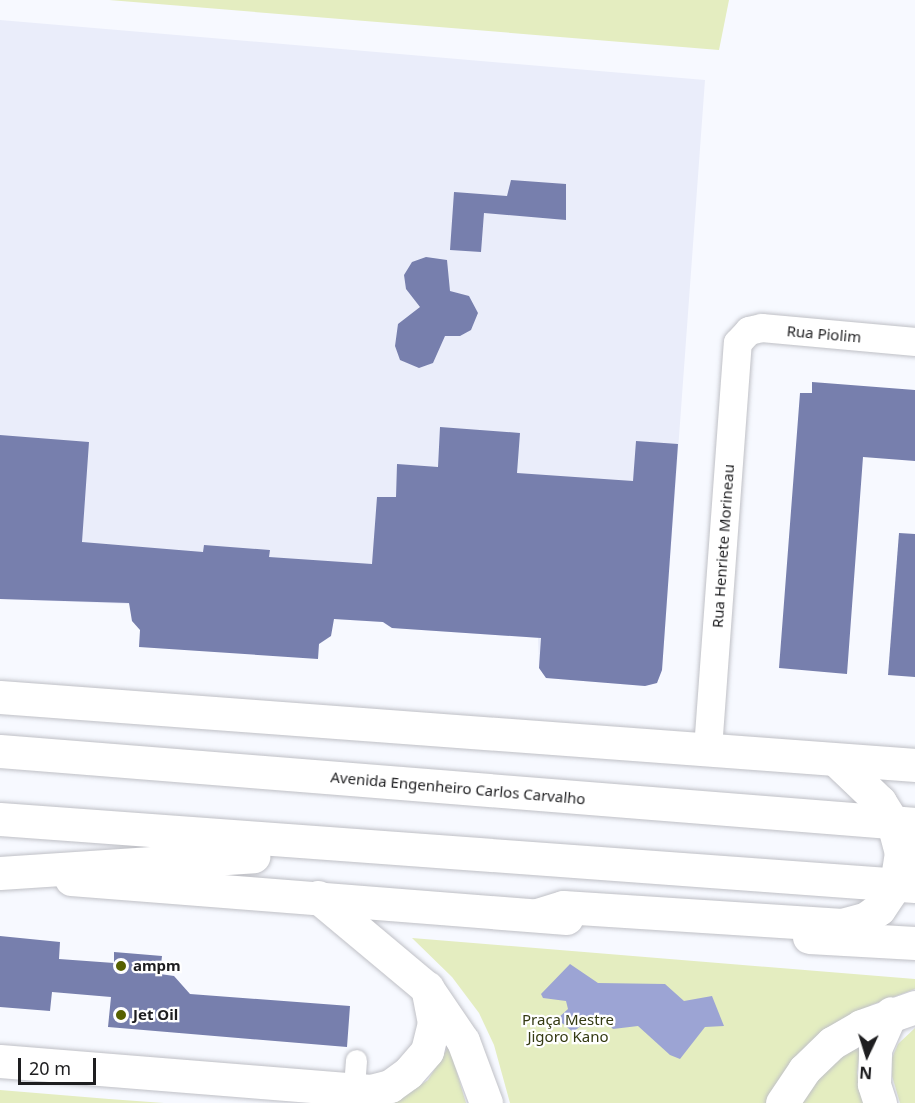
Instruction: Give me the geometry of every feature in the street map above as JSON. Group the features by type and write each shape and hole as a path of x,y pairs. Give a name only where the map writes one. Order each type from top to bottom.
{"main road":[{"path":"0,696 708,749 837,761 915,765"},
{"name":"Avenida Engenheiro Carlos Carvalho","path":"0,751 904,824"},
{"path":"837,761 904,824 902,853 906,885"},
{"path":"0,819 362,848 906,885"},
{"path":"0,873 362,848"},
{"path":"0,873 915,943"},
{"path":"537,915 563,907 842,925 865,919 906,885"},
{"path":"318,897 427,988 463,1041 486,1103"},
{"path":"0,1061 354,1084 370,1091 390,1086 408,1073 427,1051 434,1023 427,988"},
{"path":"782,1103 804,1070 832,1043 903,1010"},
{"path":"880,1103 874,1084 875,1049 903,1010"}],"street":[{"name":"Rua Piolim","path":"738,343 749,331 762,328 915,342"},
{"name":"Rua Henriete Morineau","path":"708,749 738,343"}],"shaded area":[{"path":"0,20 705,80 662,670 657,683 645,686 546,678 539,668 538,638 392,628 382,622 333,619 331,635 319,641 141,628 132,621 130,604 0,599"}],"green space":[{"path":"109,0 729,0 719,50"},
{"name":"Praça Mestre Jigoro Kano","path":"412,938 915,979 915,989 871,1005 766,1103 510,1103 494,1045 479,1013 452,977"},
{"path":"915,1028 915,1103 900,1103 892,1076 892,1058 898,1044"},
{"path":"862,1040 857,1073 864,1103 801,1103 821,1074"},
{"path":"449,1046 466,1103 394,1103 428,1080"},
{"path":"0,1090 109,1099 164,1103 0,1103"}],"water":[{"path":"570,964 598,983 665,984 684,1001 712,996 724,1026 705,1027 680,1059 670,1055 638,1026 613,1029 605,1021 593,1017 573,1032 557,1019 568,1009 566,1001 543,998 541,994"}],"building":[{"path":"511,180 566,184 566,220 484,213 481,252 450,250 454,192 507,196"},
{"path":"426,257 447,260 450,291 469,296 478,313 471,330 460,336 445,336 433,363 419,368 400,360 395,346 398,324 420,307 406,289 404,275 412,262"},
{"path":"812,382 915,390 915,461 863,457 847,674 779,668 800,393 812,393"},
{"path":"440,427 520,433 517,473 633,481 636,441 678,444 662,670 657,683 645,686 546,678 539,668 541,638 392,628 383,622 334,619 331,636 319,644 318,659 139,647 140,630 132,621 129,603 0,599 0,435 89,442 82,542 203,552 204,545 270,550 269,557 372,564 377,497 396,497 397,464 438,467"},
{"path":"899,533 915,534 915,677 888,675"},
{"path":"0,936 60,942 59,959 114,963 114,952 162,956 160,974 174,976 190,994 350,1006 347,1047 108,1027 111,997 52,992 50,1011 0,1007"}],"place":[{"name":"ampm","path":"121,966"},
{"name":"Jet Oil","path":"121,1015"}]}
